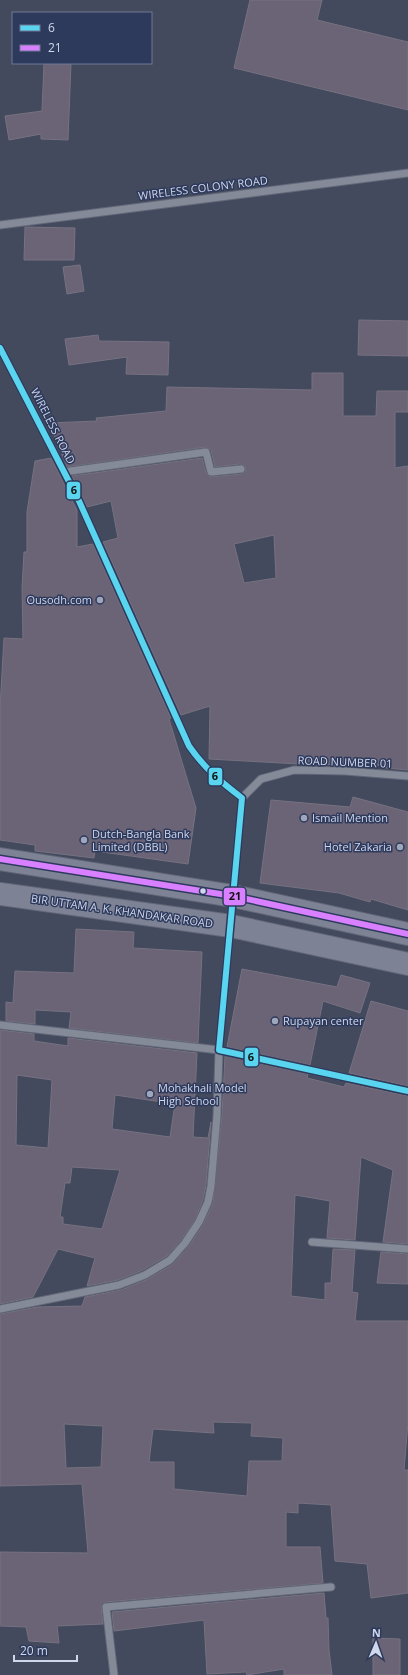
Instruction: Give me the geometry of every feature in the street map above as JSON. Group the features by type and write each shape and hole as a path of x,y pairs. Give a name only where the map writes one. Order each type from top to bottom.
{"main road":[{"path":"0,859 234,896 408,934"},
{"name":"BIR UTTAM A. K. KHANDAKAR ROAD","path":"0,894 231,926 408,964"}],"street":[{"name":"WIRELESS COLONY ROAD","path":"0,225 408,173"},
{"name":"WIRELESS ROAD","path":"0,348 64,472 189,746 203,766 214,777 242,798"},
{"path":"64,472 206,452 211,472 241,469"},
{"name":"ROAD NUMBER 01","path":"242,798 261,778 294,770 345,771 408,776"},
{"path":"0,1309 119,1285 145,1276 170,1260 185,1243 199,1222 208,1202 211,1186 219,1050 242,798"},
{"path":"0,1025 219,1050 408,1091"},
{"path":"312,1242 408,1249"},
{"path":"114,1675 106,1607 331,1587"}],"building":[{"path":"250,0 322,0 317,20 408,42 408,110 234,68"},
{"path":"44,64 71,64 68,140 41,139 41,134 9,140 5,116 42,111"},
{"path":"25,227 75,228 74,260 24,260"},
{"path":"80,265 84,291 67,294 63,267"},
{"path":"359,320 408,321 408,356 358,355"},
{"path":"98,335 99,341 169,342 168,375 126,374 127,357 69,365 65,339"},
{"path":"312,373 343,373 343,416 376,416 377,391 408,391 408,412 395,412 395,468 408,466 408,770 386,768 386,766 336,763 336,765 299,762 299,764 209,759 210,706 181,715 103,542 118,538 111,501 87,507 72,476 202,458 206,473 210,477 242,474 246,471 245,466 240,464 215,467 211,450 206,447 67,467 49,423 97,421 96,418 166,411 167,387 312,390","holes":["274,535 276,578 244,583 234,544"]},
{"path":"51,458 77,510 77,547 93,544 171,718 169,719 196,808 188,864 95,851 94,858 35,851 35,845 0,840 0,707 4,638 23,639 22,588 24,552 27,552 27,512 35,461"},
{"path":"353,797 408,812 408,910 371,899 370,902 339,893 260,883 271,800 350,807"},
{"path":"76,929 134,932 133,948 202,952 198,1043 69,1028 71,1012 35,1010 35,1024 6,1021 6,1002 13,1003 15,971 74,973"},
{"name":"Rupayan center","path":"242,969 337,987 341,975 370,983 360,1013 323,1001 310,1065 227,1047"},
{"path":"371,1001 408,1011 408,1086 349,1073"},
{"path":"0,1030 34,1034 34,1041 68,1046 68,1038 197,1053 193,1137 208,1138 211,1122 206,1185 203,1200 195,1220 181,1240 167,1256 143,1270 118,1280 87,1286 95,1258 58,1249 33,1297 0,1304","holes":["17,1075 52,1080 48,1148 16,1145","115,1095 175,1104 170,1137 112,1129","72,1167 120,1170 102,1229 63,1224 63,1217 60,1217 65,1183 70,1183"]},
{"path":"225,1056 308,1074 307,1078 344,1087 346,1083 408,1096 408,1244 383,1242 393,1170 361,1157 355,1240 327,1238 330,1201 295,1195 291,1296 325,1300 325,1283 331,1283 333,1249 355,1250 352,1292 358,1293 355,1321 408,1321 408,1423 404,1470 408,1470 408,1593 371,1598 367,1564 335,1561 331,1505 298,1503 298,1513 286,1512 286,1547 320,1547 323,1583 106,1602 101,1607 103,1624 57,1626 59,1643 29,1641 26,1627 0,1626 0,1552 88,1553 82,1484 0,1486 0,1314 37,1307 82,1306 85,1297 121,1290 148,1279 173,1264 189,1246 203,1225 213,1203 222,1116","holes":["213,1422 252,1423 251,1436 283,1438 282,1461 249,1461 247,1496 174,1489 174,1462 149,1462 153,1429 214,1433","64,1424 103,1426 101,1467 66,1468"]},
{"path":"381,1252 408,1254 408,1284 377,1283"},
{"path":"324,1593 326,1618 328,1618 329,1650 332,1675 284,1675 284,1669 247,1675 246,1672 207,1674 204,1620 114,1631 112,1612"},
{"path":"373,1638 400,1639 400,1675 373,1675"}],"transit line":[{"name":"6","path":"0,348 79,501 189,746 213,774 242,798 219,1050 408,1091"},
{"name":"21","path":"0,859 233,896 408,934"}],"place":[{"name":"Ousodh.com","path":"100,600"},
{"name":"Ismail Mention","path":"304,818"},
{"name":"Dutch-Bangla Bank Limited (DBBL)","path":"84,840"},
{"name":"Hotel Zakaria","path":"400,847"},
{"name":"Rupayan center","path":"275,1021"},
{"name":"Mohakhali Model High School","path":"150,1094"}]}
